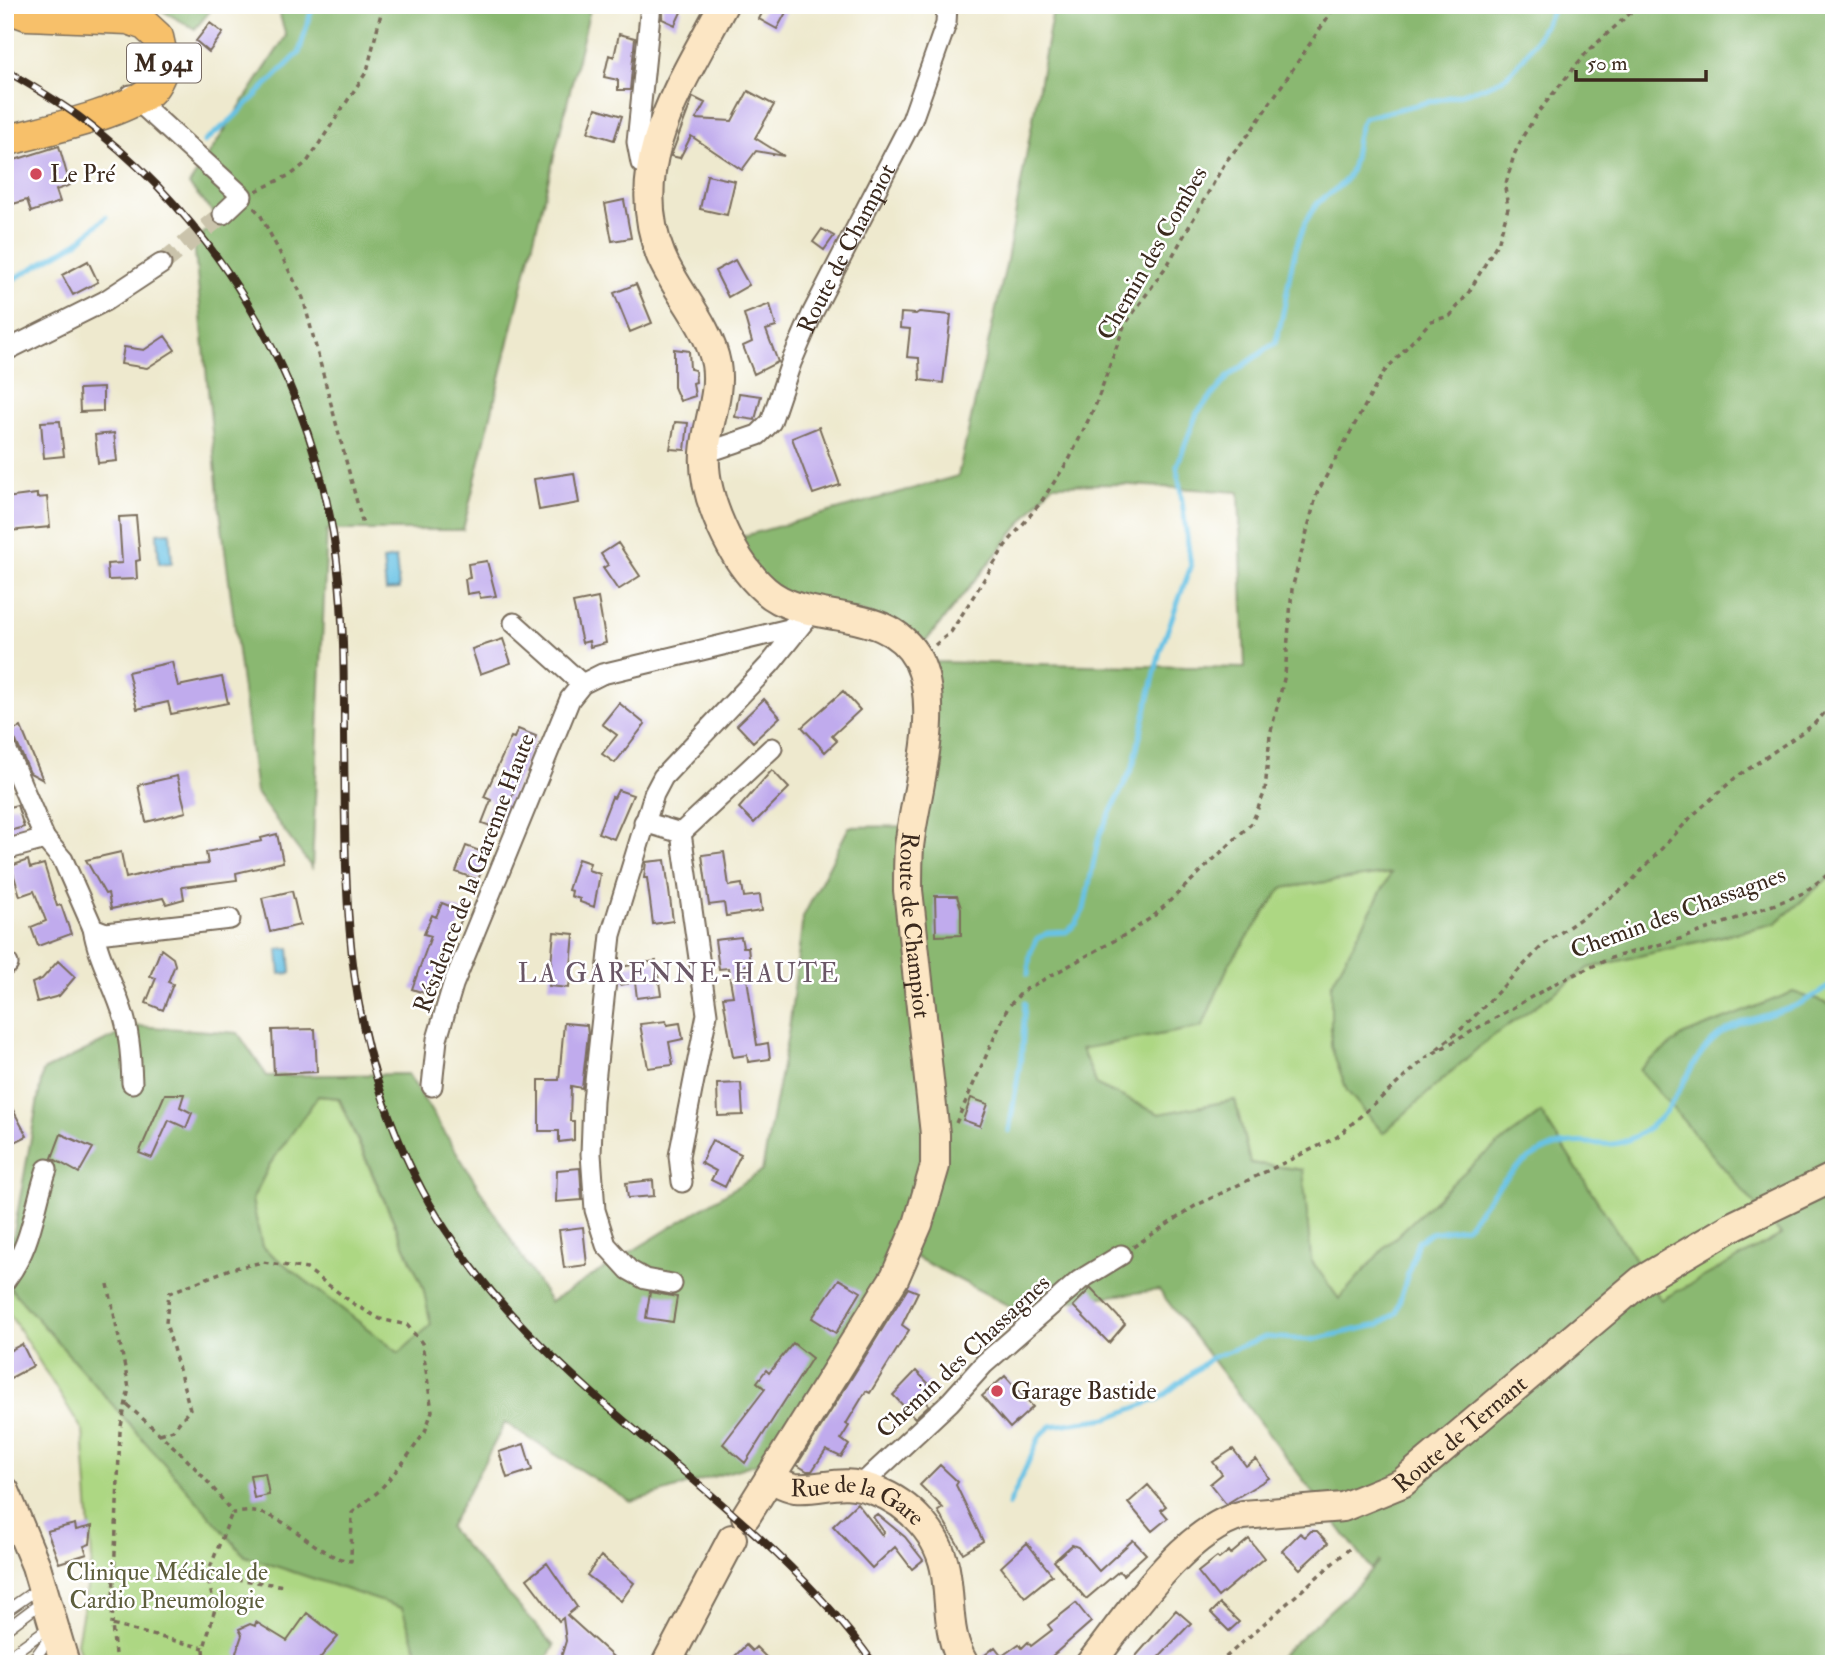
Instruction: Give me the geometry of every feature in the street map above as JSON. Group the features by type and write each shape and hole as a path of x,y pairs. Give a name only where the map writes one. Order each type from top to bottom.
{"main road":[{"name":"M 941","path":"5,7 27,15 128,19 145,25 158,37 164,64 150,91 101,114 5,141"},
{"name":"M 941","path":"5,19 24,26 50,29 98,24 141,30 156,53 157,66 133,97"}],"street":[{"name":"Route de Champiot","path":"651,5 637,142 641,163 651,167"},
{"name":"Route de Champiot","path":"723,5 664,117 651,167 649,197 661,255 702,330 716,363 715,401 705,453 706,475 717,516 747,571 777,599 860,619 886,629 906,645 918,661 928,701 909,849 908,890 935,1134 935,1166 918,1224 895,1277 770,1478"},
{"name":"Route de Champiot","path":"705,453 758,435 771,422 790,363 813,312 912,120 946,24 947,5"},
{"path":"133,97 242,196 223,214"},
{"path":"5,351 105,301 161,264"},
{"path":"514,623 582,684 625,667 789,629 814,609"},
{"path":"672,1284 645,1279 629,1270 606,1245 595,1210 592,1165 593,1100 611,935 644,822 654,794 671,765 770,664 814,609"},
{"name":"Résidence de la Garenne Haute","path":"432,1086 438,1039 453,985 560,718 582,684"},
{"path":"5,746 45,839 63,860 93,928 96,946 124,1016 131,1049 132,1083"},
{"path":"681,833 772,748"},
{"path":"644,822 681,833"},
{"path":"681,833 707,1014 679,1156 682,1182"},
{"path":"5,850 45,839"},
{"path":"93,928 106,933 230,919"},
{"path":"5,1281 19,1262 34,1226 39,1194 47,1168"},
{"name":"Route de Ternant","path":"1090,1664 1168,1567 1205,1531 1228,1519 1243,1515 1343,1507 1402,1483 1642,1280 1735,1225 1834,1177"},
{"name":"Chemin des Chassagnes","path":"861,1485 1003,1347 1080,1280 1121,1255"},
{"name":"Rue de la Gare","path":"676,1661 738,1528 770,1478 794,1488 838,1482 861,1485 901,1503 921,1523 936,1544 947,1576 951,1634 964,1664"},
{"path":"5,1491 42,1586 65,1664"}],"lane":[{"path":"5,1612 42,1586"},
{"path":"5,1630 37,1606 42,1586"},
{"path":"5,1659 44,1633 53,1623"},
{"path":"24,1664 48,1642 53,1623"}],"path":[{"path":"363,525 303,298 260,214 242,196 292,174 307,162 367,71 383,5"},
{"name":"Chemin des Combes","path":"918,661 951,632 1005,545 1041,502 1070,458 1096,404 1124,326 1168,264 1226,161 1249,134 1336,5"},
{"path":"952,1132 1008,1007 1023,991 1155,915 1252,823 1265,791 1270,735 1284,675 1292,589 1310,515 1327,473 1383,373 1431,321 1450,316 1488,261 1506,222 1506,187 1514,155 1539,111 1586,53 1639,5"},
{"path":"1427,1057 1466,1025 1543,945 1627,886 1692,816 1735,778 1813,725 1834,703"},
{"name":"Chemin des Chassagnes","path":"1121,1255 1195,1206 1337,1137 1427,1057 1578,973 1611,958 1683,938 1781,902 1803,892 1834,870"},
{"path":"160,1434 173,1430 190,1409 166,1323 169,1293 188,1284 263,1262 307,1269 354,1304 380,1319 407,1325 422,1343 432,1411 425,1432 405,1460 379,1491 352,1513 351,1561 337,1559 295,1531 255,1511 232,1513"},
{"path":"108,1284 129,1388 120,1431 113,1625 116,1664"},
{"path":"126,1404 212,1483 232,1513"},
{"path":"205,1664 204,1648 215,1609 207,1575 232,1513"},
{"path":"1218,1664 1349,1549"},
{"path":"207,1575 285,1586"},
{"path":"113,1625 204,1648"}],"green space":[{"path":"152,5 215,5 195,29"},
{"path":"277,5 591,5 463,530 327,530 312,868 256,793 218,495 194,242 219,219 189,185 286,36"},
{"path":"1058,5 1834,5 1834,873 1776,923 1589,968 1486,1041 1383,1133 1347,1091 1331,1046 1331,985 1391,873 1282,888 1229,964 1202,1027 1081,1049 1097,1085 1159,1114 1235,1100 1250,1163 1303,1170 1311,1260 1339,1299 1383,1249 1475,1162 1541,1113 1661,1300 1781,1235 1639,1069 1684,1035 1793,992 1834,1006 1834,1664 1271,1664 1358,1585 1379,1561 1371,1569 1159,1290 1013,1308 900,1249 775,1458 631,1502 505,1423 449,1528 554,1646 544,1664 422,1664 402,1608 245,1556 5,1282 43,1071 136,1026 238,1033 267,1076 408,1074 550,1302 762,1171 789,1029 803,917 849,827 913,826 929,662 1245,668 1239,492 1115,484 1052,485 926,641 868,614 772,592 733,539 958,476 1006,265 1052,15","holes":["318,1096 339,1098 423,1287 431,1325 399,1353 262,1247 252,1200 270,1164"]},
{"path":"1392,873 1331,985 1331,1046 1486,1041 1589,968 1776,923 1834,873 1834,1006 1793,992 1640,1069 1782,1236 1661,1301 1541,1113 1435,1201 1386,1248 1339,1299 1311,1260 1303,1170 1250,1163 1235,1100 1159,1114 1097,1085 1081,1048 1202,1027 1229,964 1282,888"},
{"path":"318,1096 338,1098 423,1287 432,1325 399,1353 262,1247 252,1200 270,1164"},
{"name":"Clinique Médicale de Cardio Pneumologie","path":"17,1284 245,1556 402,1608 422,1664 83,1664 77,1643 92,1561 83,1431 5,1307 5,1295"}],"water":[{"path":"170,532 172,563 159,564 157,533"},
{"path":"396,558 399,589 386,591 383,560"},
{"path":"289,948 291,973 280,974 278,949"}],"building":[{"path":"663,5 673,5 682,10 675,25 662,19"},
{"path":"766,5 790,5 777,29 759,19"},
{"path":"210,23 223,33 209,52 196,41"},
{"path":"619,34 635,38 630,90 618,90 618,80 604,77 609,55 614,57"},
{"path":"748,91 774,105 755,138 784,156 756,151 742,170 691,136 680,158 671,156 693,97 705,103 696,119 732,121"},
{"path":"596,108 622,116 614,140 588,132"},
{"name":"Le Pré","path":"59,146 70,185 56,190 60,202 31,212 27,200 13,204 5,181 5,163"},
{"path":"707,175 735,181 727,215 700,209"},
{"path":"624,200 631,238 612,241 605,204"},
{"path":"822,229 834,236 824,250 813,242"},
{"path":"735,260 749,285 728,297 715,271"},
{"path":"88,261 98,282 73,295 62,275"},
{"path":"636,284 652,323 630,332 614,293"},
{"path":"770,304 776,327 766,330 778,362 754,374 743,346 752,342 744,314"},
{"path":"901,313 951,315 943,383 920,380 919,358 907,357 910,329 900,328"},
{"path":"165,336 175,350 147,368 121,364 124,347 144,350"},
{"path":"674,349 689,351 690,369 695,370 695,396 680,401 674,387"},
{"path":"103,388 103,411 80,412 79,389"},
{"path":"739,393 761,396 755,420 735,417"},
{"path":"60,421 64,456 44,458 41,422"},
{"path":"675,422 688,423 685,450 670,449"},
{"path":"819,427 840,485 813,494 792,438"},
{"path":"114,433 117,461 98,463 95,435"},
{"path":"574,473 579,503 539,510 534,479"},
{"path":"37,494 37,498 47,497 50,527 9,531 5,498"},
{"path":"136,516 140,560 136,561 137,579 108,580 107,564 122,563 119,517"},
{"path":"618,543 640,576 618,590 603,568 608,565 601,554"},
{"path":"487,561 496,596 480,598 479,592 467,594 465,579 470,578 468,564"},
{"path":"598,598 606,643 590,647 589,641 582,643 573,603"},
{"path":"503,639 511,663 480,674 472,649"},
{"path":"172,662 178,686 222,677 228,703 171,714 168,702 137,709 128,672"},
{"path":"843,691 860,710 832,736 837,741 825,752 802,727"},
{"path":"764,699 780,717 753,742 737,725"},
{"path":"619,703 645,724 615,763 602,754 617,735 602,724"},
{"path":"21,727 43,780 30,773 16,741 8,732"},
{"path":"518,729 536,736 499,829 482,823 491,800 484,797 511,737 514,738"},
{"path":"772,770 789,788 754,823 739,808"},
{"path":"177,776 186,812 146,822 138,785"},
{"path":"618,790 633,795 614,839 598,833 612,797 614,798"},
{"path":"17,805 24,827 5,832 5,808"},
{"path":"277,834 283,862 236,873 237,880 182,887 184,899 166,904 163,898 111,909 108,893 105,894 86,860 121,852 126,878 171,867 208,864 206,852 262,841 261,838"},
{"path":"466,846 488,854 478,880 456,872"},
{"path":"724,852 729,886 742,884 744,897 760,895 762,911 726,916 724,903 709,905 702,855"},
{"path":"578,859 590,863 588,870 600,874 594,907 580,902 580,899 571,896 572,891 568,890"},
{"path":"28,860 30,868 44,864 57,906 61,905 71,934 38,946 31,927 46,921 34,891 20,896 11,866"},
{"path":"665,860 673,921 653,924 647,878 644,878 646,862"},
{"path":"292,891 300,925 270,932 262,898"},
{"path":"935,896 957,896 961,908 961,935 936,936"},
{"path":"442,903 464,912 433,996 412,989 431,936 424,934 432,915 436,917"},
{"path":"554,932 574,934 569,988 549,986"},
{"path":"741,937 743,947 748,947 750,965 745,965 757,1045 768,1043 770,1059 748,1062 747,1055 733,1057 723,997 733,996 728,968 719,969 715,940"},
{"path":"161,949 173,958 175,965 168,982 173,984 163,1010 146,1003 156,978 150,976"},
{"path":"58,961 75,977 59,996 37,1002 32,983 42,979"},
{"path":"656,961 661,995 637,998 635,982 620,985 620,967"},
{"path":"666,1021 667,1025 680,1023 683,1039 669,1042 673,1065 648,1068 640,1024"},
{"path":"564,1023 587,1025 588,1034 582,1088 571,1086 570,1121 574,1121 574,1140 559,1142 559,1131 539,1131 539,1080 559,1080"},
{"path":"315,1029 317,1072 274,1074 272,1030"},
{"path":"741,1083 743,1115 718,1116 717,1084"},
{"path":"165,1094 184,1094 180,1107 192,1113 186,1128 169,1120 152,1158 139,1153"},
{"path":"5,1095 27,1136 5,1147"},
{"path":"971,1098 988,1104 980,1126 963,1120"},
{"path":"61,1134 93,1148 79,1173 52,1158"},
{"path":"712,1140 741,1154 725,1187 711,1180 716,1171 701,1163"},
{"path":"580,1168 582,1200 556,1202 557,1170"},
{"path":"653,1180 654,1196 628,1198 626,1183"},
{"path":"583,1227 587,1265 564,1268 559,1230"},
{"path":"839,1279 861,1292 836,1333 812,1318"},
{"path":"908,1288 918,1292 902,1325 909,1330 870,1393 866,1391 846,1424 849,1426 841,1439 849,1445 841,1457 826,1450 812,1471 807,1471 797,1465"},
{"path":"1091,1288 1125,1324 1109,1343 1073,1306"},
{"path":"650,1292 677,1297 673,1322 646,1318"},
{"path":"793,1343 812,1358 745,1463 723,1444 765,1389 757,1382 766,1370 769,1373"},
{"path":"22,1344 33,1366 5,1381 5,1353"},
{"path":"916,1371 934,1389 924,1400 929,1405 915,1418 893,1395"},
{"path":"1005,1376 1033,1407 1010,1428 982,1396"},
{"path":"524,1444 532,1470 507,1478 499,1452"},
{"path":"1233,1449 1246,1466 1256,1459 1269,1478 1226,1504 1210,1484 1222,1474 1213,1462"},
{"path":"940,1465 958,1482 956,1485 983,1541 963,1553 938,1511 943,1508 920,1485"},
{"path":"265,1473 269,1495 254,1498 250,1475"},
{"path":"1148,1485 1166,1506 1161,1510 1168,1518 1152,1531 1128,1503"},
{"path":"857,1503 882,1535 884,1532 873,1517 877,1514 905,1537 923,1560 912,1569 895,1547 872,1568 833,1526"},
{"path":"75,1524 76,1530 92,1526 90,1544 84,1546 87,1554 59,1563 47,1531"},
{"path":"1311,1531 1317,1531 1328,1543 1300,1569 1282,1551 1300,1533 1305,1537"},
{"path":"1249,1539 1264,1558 1218,1597 1198,1572 1217,1557 1219,1559 1229,1551 1231,1554"},
{"path":"1133,1540 1146,1554 1123,1575 1119,1571 1086,1599 1054,1561 1072,1545 1078,1547 1099,1571"},
{"path":"1027,1543 1052,1575 1025,1597 1001,1567"},
{"path":"601,1556 634,1583 621,1601 587,1575"},
{"path":"547,1563 577,1607 567,1615 621,1664 559,1664 566,1641 563,1618 559,1621 527,1579"},
{"path":"1076,1603 1091,1622 1043,1664 980,1664 980,1659 995,1647 1002,1656 1019,1644 1022,1648 1028,1642 1031,1646 1052,1630 1048,1625"},
{"path":"1220,1604 1239,1622 1229,1631 1211,1613"},
{"path":"1176,1610 1191,1623 1152,1664 1129,1664"},
{"path":"307,1613 338,1637 315,1664 245,1664 240,1660 236,1653 242,1635 239,1629 250,1624 255,1626 256,1622 287,1641"},
{"path":"746,1645 752,1651 756,1647 773,1664 739,1664 735,1656"}],"waterway":[{"path":"204,142 231,120 299,53 313,5"},
{"path":"1028,974 1030,954 1036,940 1047,933 1066,932 1076,924 1084,909 1099,836 1133,766 1160,651 1191,566 1177,466 1197,413 1229,376 1275,343 1300,236 1317,204 1343,183 1350,172 1364,118 1459,95 1505,77 1527,53 1556,5"},
{"path":"5,284 78,242 106,217"},
{"path":"1009,1505 1040,1436 1051,1426 1108,1418 1159,1399 1211,1358 1265,1337 1311,1340 1378,1325 1396,1313 1418,1241 1431,1233 1466,1227 1498,1186 1538,1153 1571,1143 1609,1144 1634,1137 1663,1115 1696,1061 1718,1036 1746,1021 1806,1001 1834,984"},
{"path":"1009,1131 1022,1051 1025,1003"}],"tunnel":[{"path":"161,264 223,214"}],"railway":[{"path":"5,70 78,116 127,156 171,201 211,249 246,300 275,355 300,412 319,471 333,533 339,583 346,851 352,960 373,1067 391,1121 415,1176 459,1249 511,1314 571,1373 761,1539 821,1599 874,1664"}],"place":[{"name":"Le Pré","path":"36,174"},
{"name":"Garage Bastide","path":"997,1391"}],"district":[{"name":"LA GARENNE-HAUTE","path":"679,973"}]}
